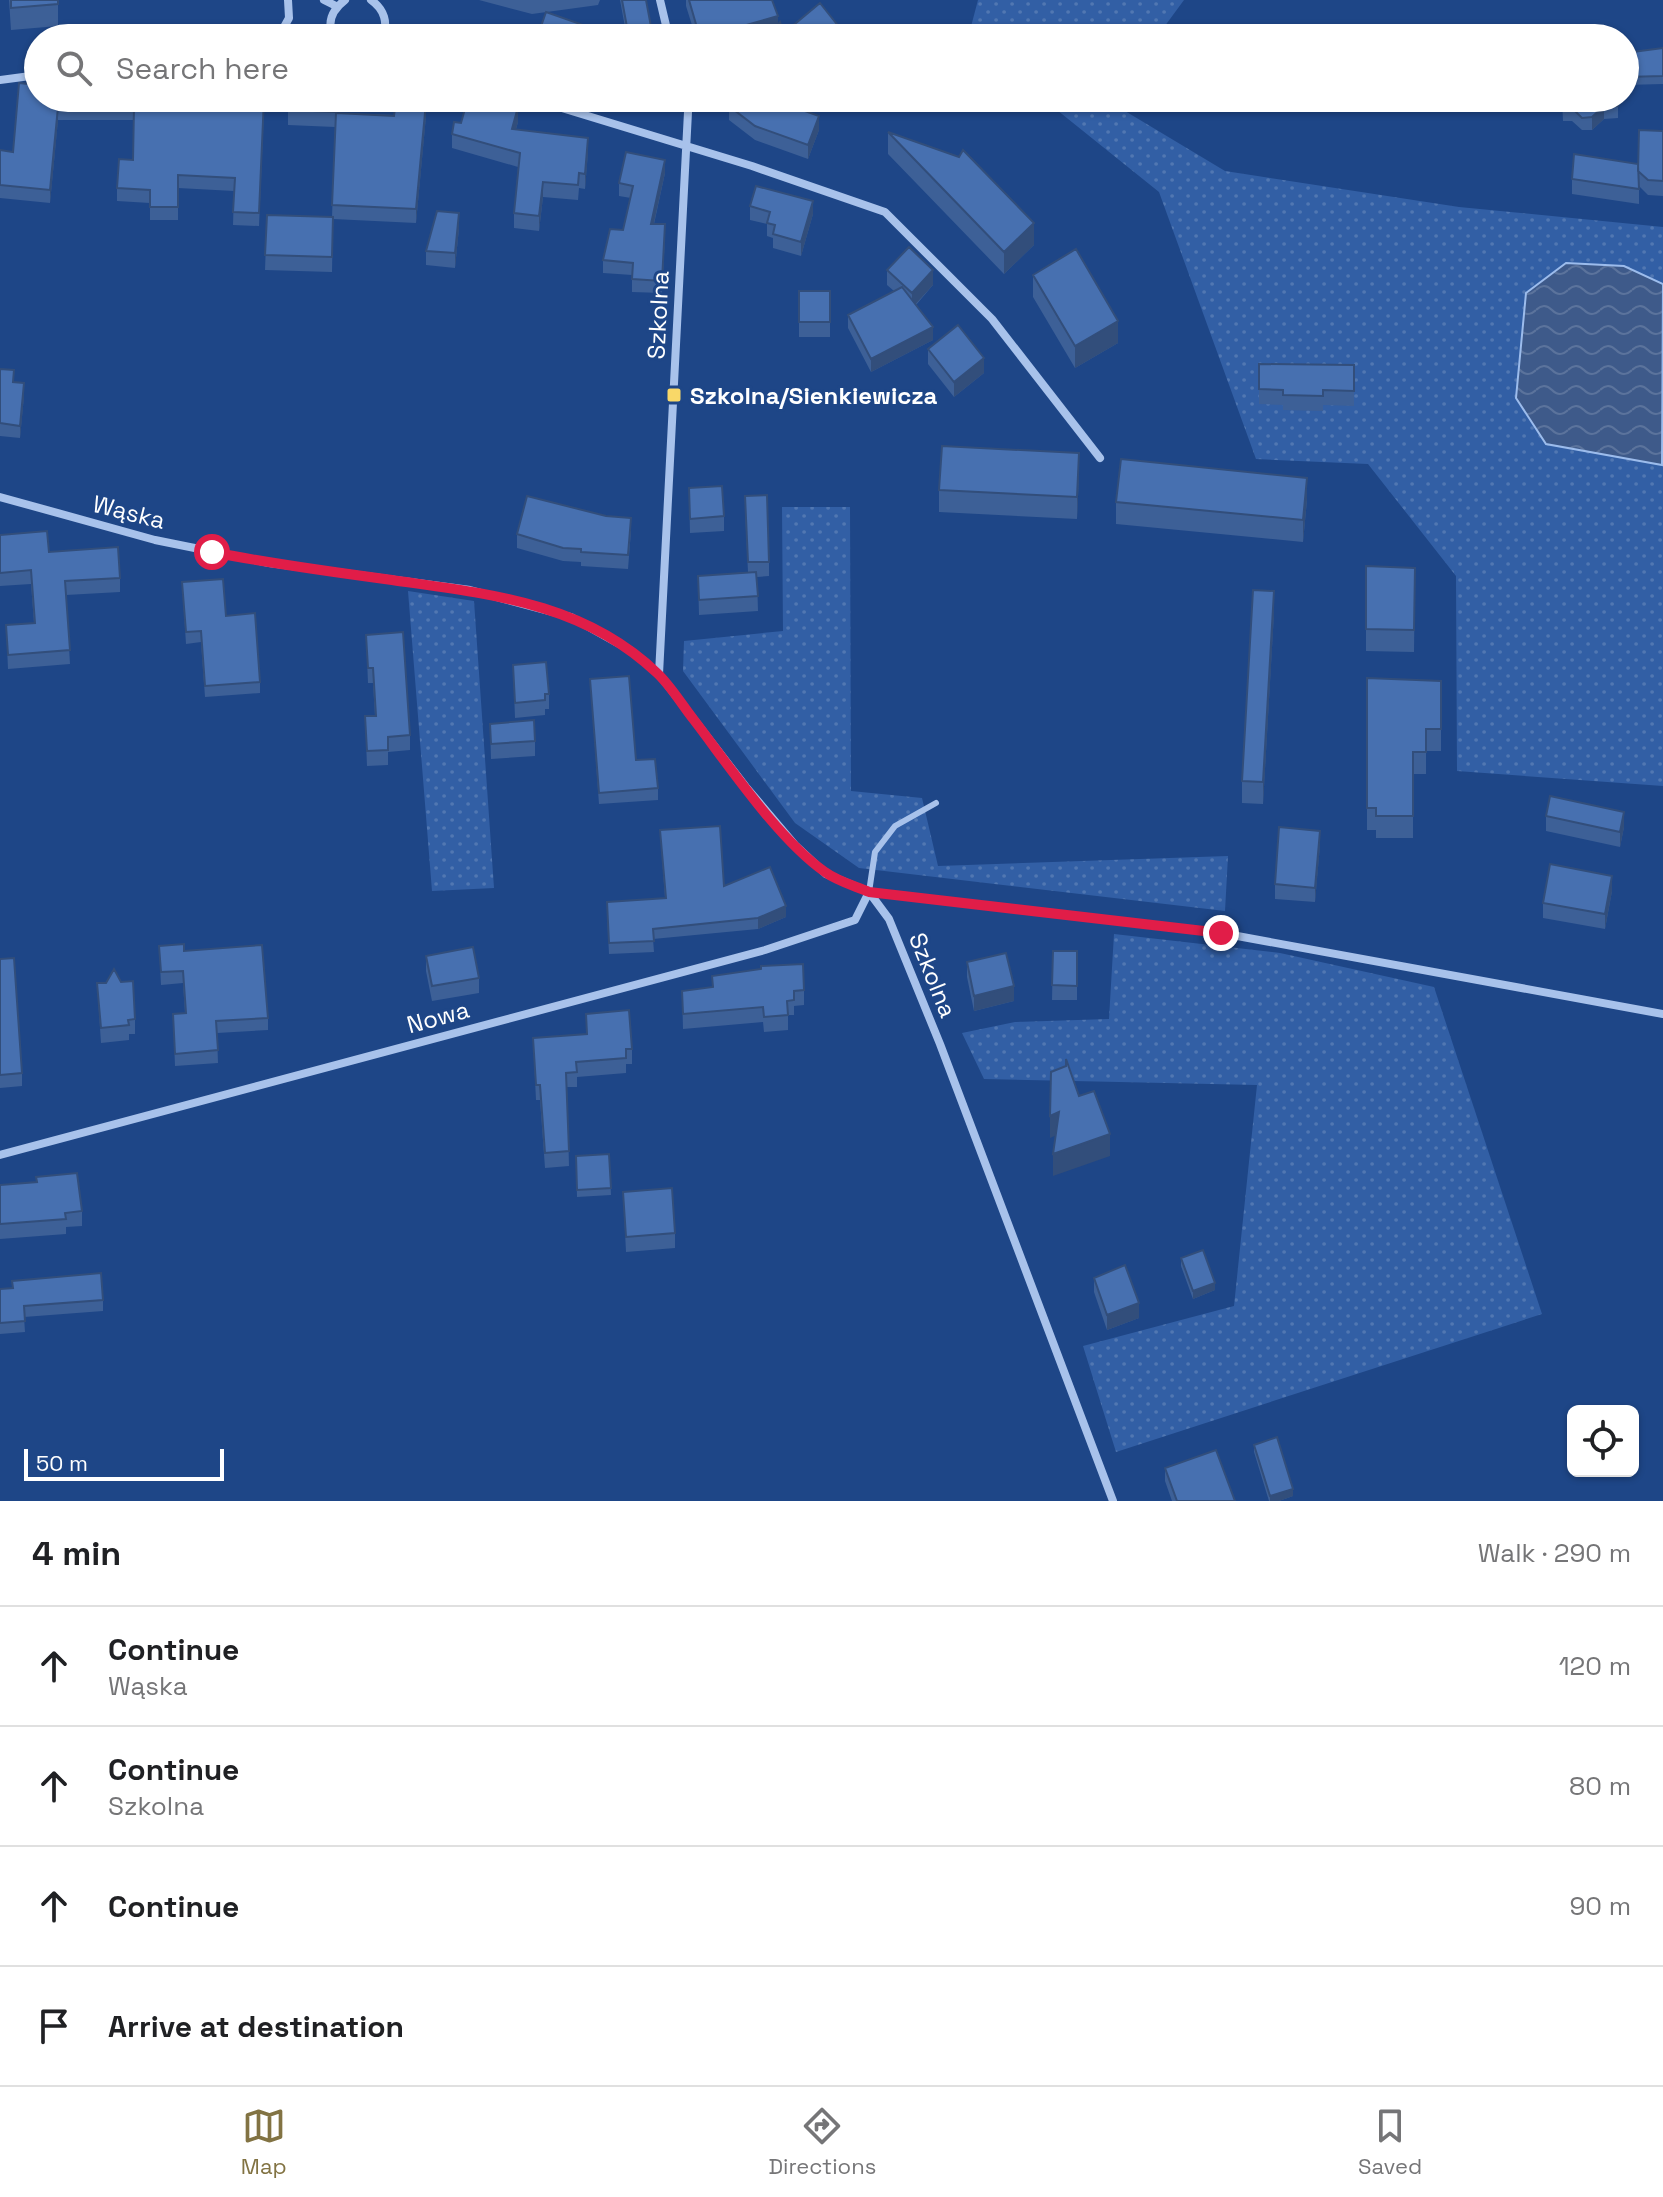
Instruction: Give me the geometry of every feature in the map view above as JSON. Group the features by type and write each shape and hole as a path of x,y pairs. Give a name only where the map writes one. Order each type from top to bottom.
{"street":[{"path":"286,24 289,18 288,0"},
{"path":"324,0 336,6"},
{"path":"330,24 336,6 345,0"},
{"path":"373,0 384,15 386,24"},
{"path":"660,0 666,24"},
{"path":"0,80 24,77"},
{"path":"576,112 686,145 885,212 992,319 1100,458"},
{"name":"Szkolna","path":"659,674 688,112"},
{"name":"Wąska","path":"0,497 155,540 269,563 503,597 571,617 630,650 659,674"},
{"path":"659,674 796,846 826,874 869,892 1249,937 1663,1014"},
{"name":"Szkolna","path":"869,892 889,919 940,1044 1113,1501"},
{"name":"Nowa","path":"0,1155 765,950 855,920 869,892"}],"lane":[{"path":"869,892 875,852 895,826 936,803"}],"shaded area":[{"path":"978,0 1184,0 1166,24 972,24"},
{"path":"1059,112 1127,112 1225,171 1459,207 1663,227 1663,786 1457,771 1456,576 1368,464 1256,459 1159,192"},
{"path":"782,507 850,507 851,791 922,798 938,866 1228,856 1225,911 859,868 795,823 683,671 684,641 783,631"},
{"path":"408,591 474,601 494,888 432,891"},
{"path":"1114,934 1280,953 1434,987 1542,1314 1116,1452 1083,1346 1234,1306 1257,1085 984,1079 962,1033 1015,1022 1109,1019"}],"water":[{"path":"1566,263 1624,266 1663,284 1662,465 1546,444 1516,398 1526,293"}],"building":[{"path":"11,0 58,0 58,4 11,8"},
{"path":"622,0 646,0 651,24 626,24"},
{"path":"689,0 772,0 778,16 750,24 696,24"},
{"path":"820,3 837,24 795,24"},
{"path":"546,12 580,24 542,24"},
{"path":"1663,48 1663,76 1639,77 1639,51"},
{"path":"19,83 24,84 24,112 58,112 50,190 0,185 0,150 13,152"},
{"path":"134,112 263,112 259,213 233,212 235,178 178,175 178,207 150,207 150,190 117,188 119,159 133,160"},
{"path":"394,112 425,112 416,209 332,205 336,113 394,116"},
{"path":"464,112 517,112 512,129 588,138 585,174 579,173 578,185 543,182 539,216 514,213 520,153 452,134 454,122 461,123"},
{"path":"737,112 808,112 819,116 808,145 755,126"},
{"path":"1576,112 1597,112 1592,117 1582,118"},
{"path":"1639,130 1663,131 1663,181 1648,180 1638,171"},
{"path":"888,132 959,157 963,150 1034,223 1004,252"},
{"path":"626,152 665,160 651,224 665,224 662,281 632,279 633,263 603,260 610,229 623,230 633,186 619,183"},
{"path":"1574,154 1638,164 1639,189 1572,179"},
{"path":"756,186 813,201 801,242 773,234 775,225 767,223 770,212 750,206"},
{"path":"437,211 459,213 455,253 426,251"},
{"path":"267,215 333,217 332,257 265,255"},
{"path":"909,247 933,270 912,293 887,270"},
{"path":"1076,249 1118,321 1075,346 1033,275"},
{"path":"902,287 933,327 871,359 848,315"},
{"path":"799,291 830,291 830,322 799,322"},
{"path":"958,325 984,358 954,382 928,349"},
{"path":"1259,364 1354,365 1354,391 1323,390 1323,396 1283,395 1283,390 1259,389"},
{"path":"0,369 14,370 13,382 24,383 20,426 0,423"},
{"path":"942,446 1079,453 1077,497 939,490"},
{"path":"1121,459 1307,478 1303,520 1116,502"},
{"path":"722,486 724,516 690,519 689,488"},
{"path":"767,495 769,562 748,562 745,496"},
{"path":"527,496 606,516 631,518 628,555 581,552 581,549 563,548 517,534"},
{"path":"47,531 49,552 118,547 120,578 65,581 70,650 8,655 6,625 35,623 31,570 0,573 0,535"},
{"path":"1366,566 1415,568 1414,630 1366,629"},
{"path":"756,572 758,596 699,600 698,576"},
{"path":"223,579 226,616 255,613 260,682 205,686 201,631 186,632 182,582"},
{"path":"1253,590 1274,591 1263,782 1242,781"},
{"path":"403,632 410,735 388,737 388,750 367,751 365,716 376,716 373,668 368,668 366,635"},
{"path":"546,662 549,694 545,694 545,700 515,703 513,665"},
{"path":"629,676 636,760 655,759 658,788 599,793 590,679"},
{"path":"1367,678 1441,681 1441,729 1426,729 1426,752 1413,752 1413,816 1376,816 1376,808 1367,808"},
{"path":"534,720 535,741 491,744 490,724"},
{"path":"1550,796 1624,812 1620,832 1546,816"},
{"path":"720,826 724,886 770,867 786,906 758,918 653,929 654,941 609,943 607,902 666,898 660,830"},
{"path":"1279,827 1320,831 1315,888 1275,884"},
{"path":"1550,864 1612,876 1605,914 1543,903"},
{"path":"184,944 184,951 262,945 268,1018 216,1021 218,1050 175,1054 173,1014 186,1013 183,971 161,972 159,946"},
{"path":"473,947 479,978 432,986 426,956"},
{"path":"1053,951 1077,951 1077,986 1052,985"},
{"path":"1006,953 1014,986 974,996 967,962"},
{"path":"14,958 22,1073 0,1075 0,959"},
{"path":"803,964 804,990 794,991 794,1000 787,1001 788,1015 764,1017 763,1007 683,1014 682,991 713,987 712,976 761,969 761,966"},
{"path":"114,969 121,982 133,981 135,1019 128,1020 129,1025 101,1028 97,983 106,983"},
{"path":"629,1010 632,1049 626,1049 626,1058 576,1062 577,1072 566,1073 569,1151 545,1153 533,1038 587,1034 586,1014"},
{"path":"1066,1059 1079,1096 1094,1091 1110,1134 1053,1154 1059,1112 1050,1116 1051,1072 1066,1066"},
{"path":"609,1154 611,1188 577,1190 576,1156"},
{"path":"77,1173 82,1211 65,1213 66,1219 0,1224 0,1185 37,1182 36,1177"},
{"path":"672,1188 675,1233 626,1237 623,1192"},
{"path":"1203,1250 1215,1283 1193,1291 1181,1258"},
{"path":"1125,1265 1139,1303 1107,1315 1094,1278"},
{"path":"101,1273 103,1300 24,1306 25,1321 0,1323 0,1289 13,1288 12,1281"},
{"path":"1277,1437 1293,1489 1270,1496 1254,1445"},
{"path":"1216,1450 1235,1501 1177,1501 1165,1468"}],"place":[{"name":"Szkolna/Sienkiewicza","path":"674,395"}],"route":[{"path":"212,552 269,563 470,590 571,617 600,631 659,674 796,846 826,874 869,892 1221,933"}]}
